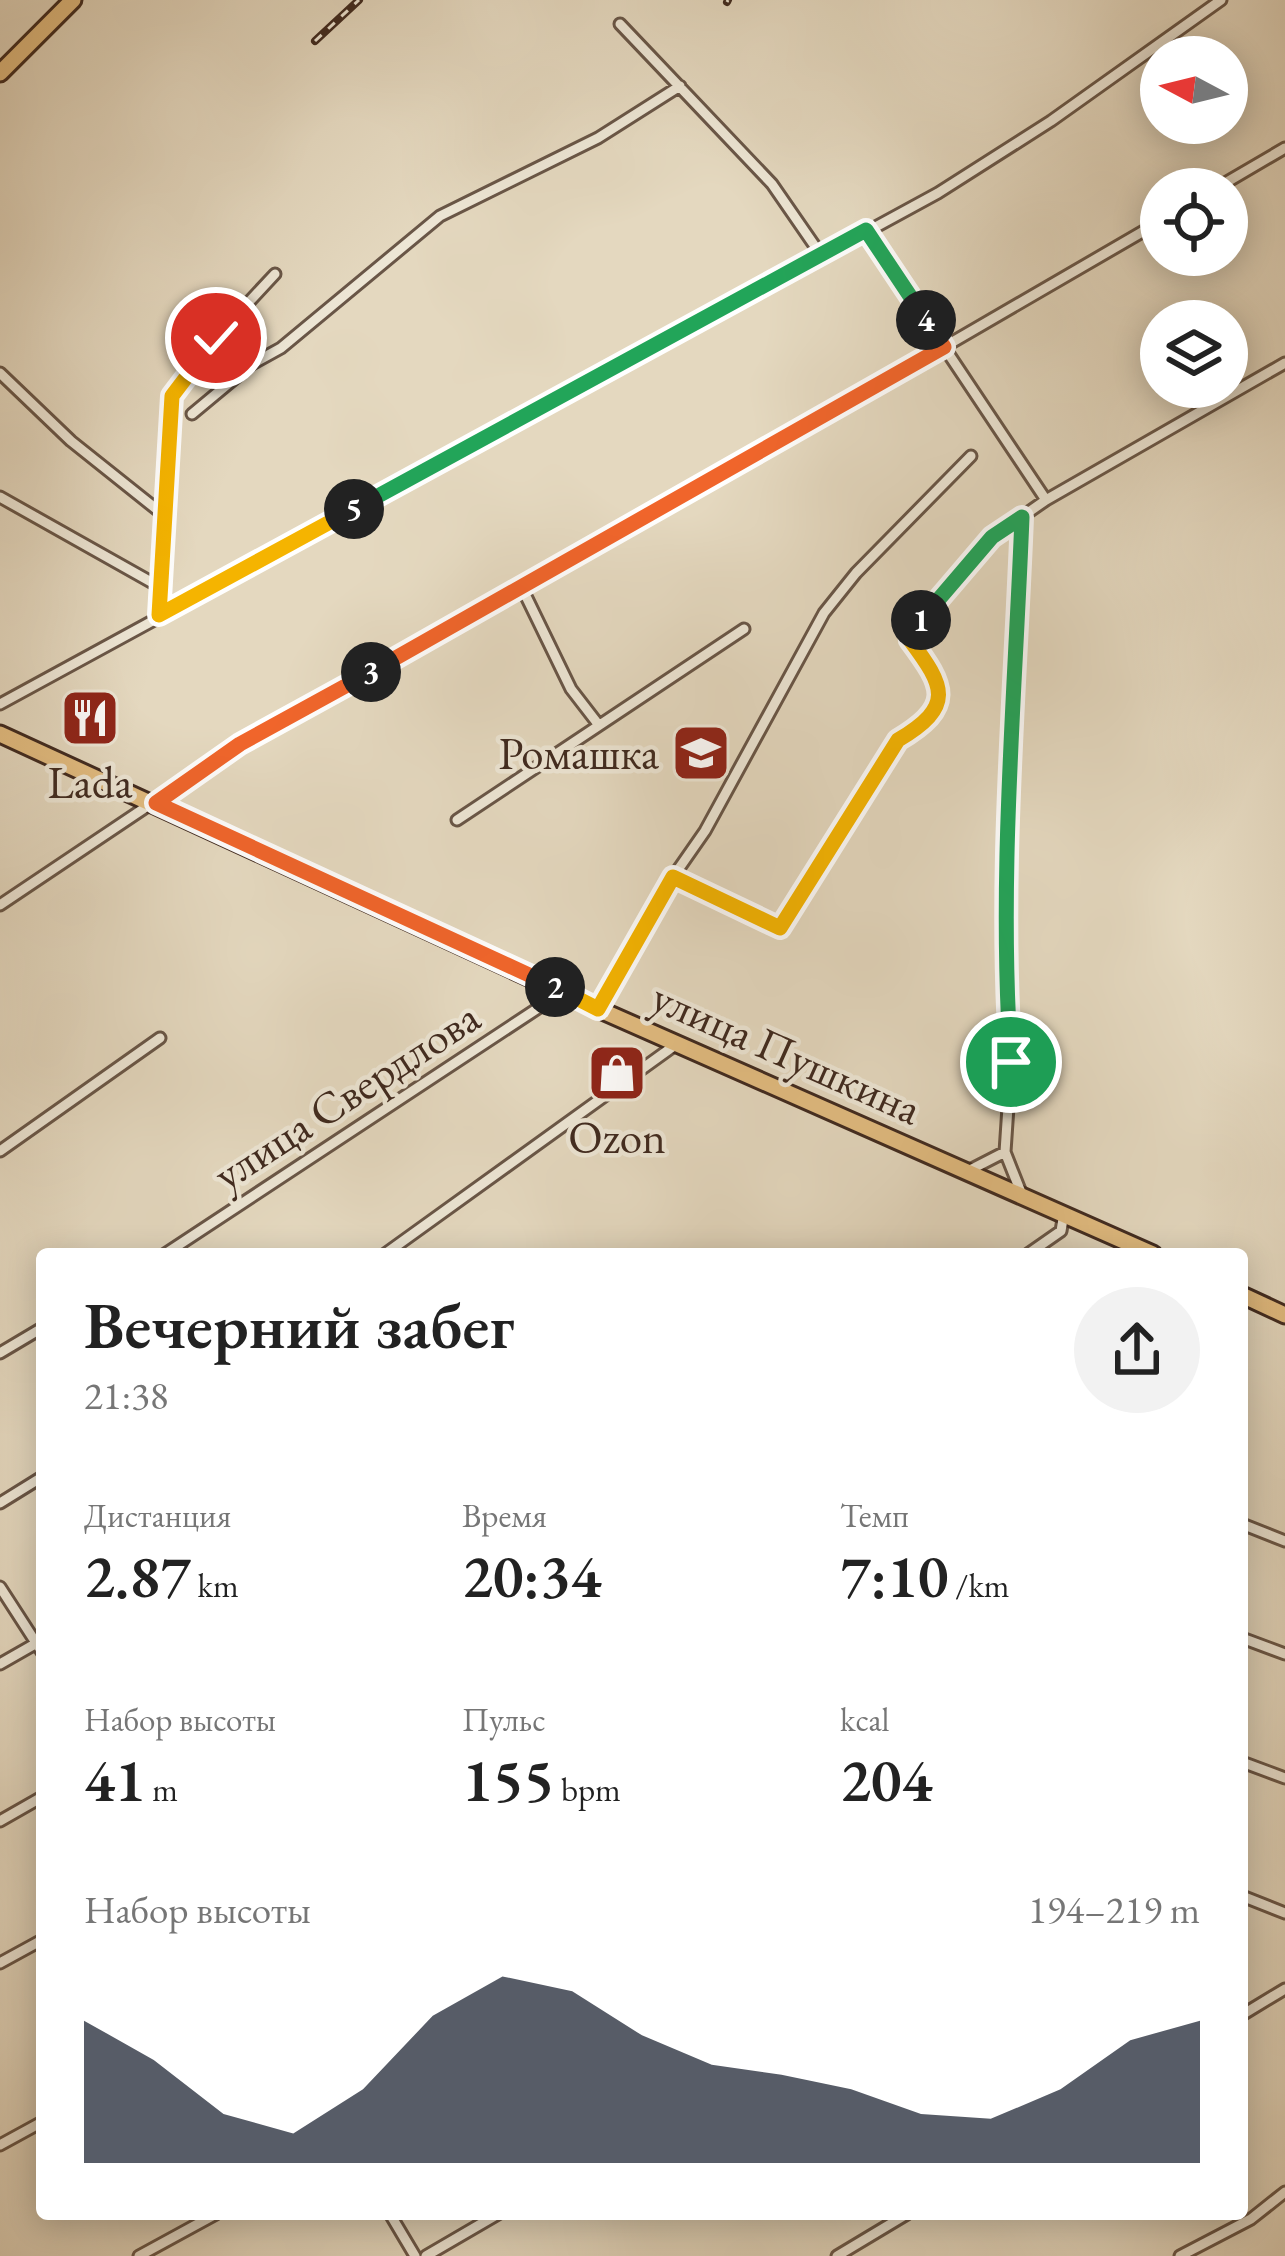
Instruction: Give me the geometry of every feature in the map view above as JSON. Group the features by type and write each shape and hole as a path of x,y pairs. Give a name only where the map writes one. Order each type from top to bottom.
{"main road":[{"path":"0,73 74,0"},
{"name":"улица Пушкина","path":"0,734 598,1009 1140,1248"},
{"path":"1248,1298 1285,1315"}],"street":[{"path":"0,704 938,193 1051,121 1221,0"},
{"path":"620,24 772,184 821,255"},
{"path":"192,414 440,216 598,138 680,86"},
{"path":"1248,170 1285,148"},
{"path":"866,230 1046,500"},
{"path":"0,905 240,744 522,588 1140,232"},
{"path":"159,615 172,396 208,346 275,274"},
{"path":"208,346 251,364"},
{"path":"673,877 780,928 898,740 923,725 938,700 939,682 910,640 992,537 1046,500 1285,363"},
{"path":"0,373 71,441 165,517"},
{"path":"598,1009 673,877 705,831 824,614 856,573 970,456"},
{"path":"0,497 160,587"},
{"path":"1022,517 1005,978 1011,1062 1005,1151 1022,1195"},
{"path":"522,588 571,689 598,724"},
{"path":"458,820 744,629"},
{"name":"улица Свердлова","path":"174,1248 564,992"},
{"path":"0,1151 160,1038"},
{"path":"393,1248 679,1043"},
{"path":"968,1171 1005,1151"},
{"path":"1037,1248 1061,1231 1064,1213"},
{"path":"0,1353 36,1332"},
{"path":"0,1503 36,1481"},
{"path":"1248,1526 1285,1540"},
{"path":"0,1587 36,1639"},
{"path":"1248,1639 1285,1654"},
{"path":"0,1664 36,1647"},
{"path":"1248,1764 1285,1778"},
{"path":"0,1821 36,1800"},
{"path":"1248,1898 1285,1913"},
{"path":"0,1963 36,1943"},
{"path":"1248,2011 1285,1989"},
{"path":"0,2145 36,2125"},
{"path":"1180,2256 1251,2219 1285,2192"},
{"path":"139,2256 205,2220"},
{"path":"394,2220 416,2256"},
{"path":"426,2256 488,2220"},
{"path":"837,2256 898,2220"}],"railway":[{"path":"315,41 359,0"}],"place":[{"name":"Lada","path":"90,718"},
{"name":"Ромашка","path":"701,753"},
{"name":"Ozon","path":"617,1073"}],"route":[{"path":"216,338 172,396 159,615 866,230 944,347 240,744 156,803 598,1009 673,877 780,928 898,740 923,725 938,700 939,682 910,640 915,628 992,537 1022,517 1008,815 1005,978 1011,1062"}]}
